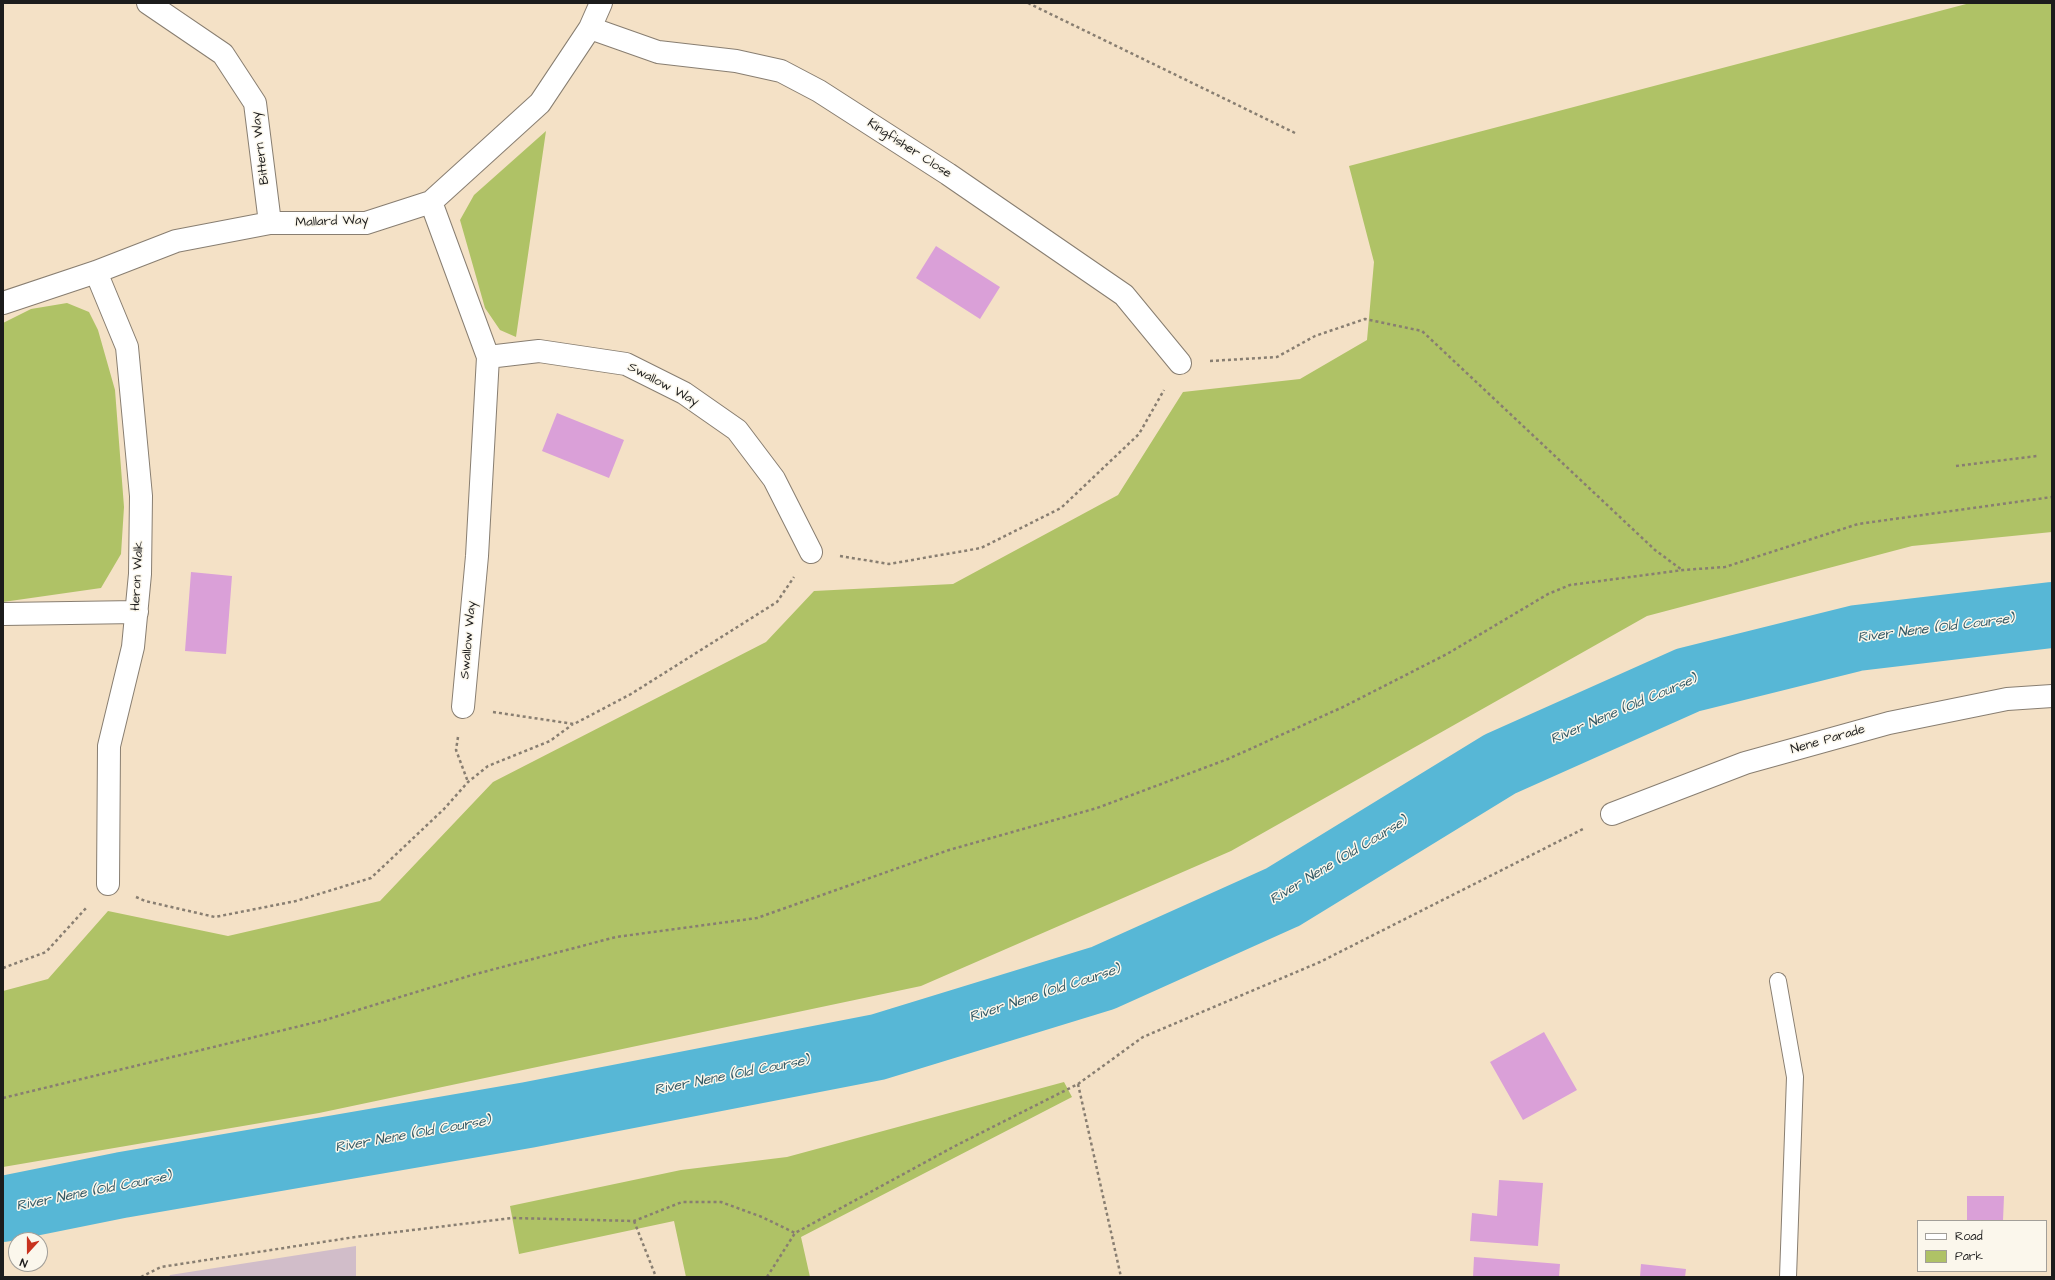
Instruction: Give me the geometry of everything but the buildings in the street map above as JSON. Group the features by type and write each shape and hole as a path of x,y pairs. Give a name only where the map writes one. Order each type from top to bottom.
{"street":[{"name":"Bittern Way","path":"148,3 223,54 255,103 270,223"},
{"name":"Mallard Way","path":"3,303 96,272 176,241 270,223 366,223 431,202 540,103 590,28 601,3"},
{"name":"Kingfisher Close","path":"590,28 658,52 736,60 781,71 819,91 948,174 1124,295 1180,363"},
{"name":"Swallow Way","path":"431,202 488,357 477,556 463,707"},
{"name":"Heron Walk","path":"96,272 127,347 141,496 140,574 133,647 109,746 108,884"},
{"name":"Swallow Way","path":"488,357 539,351 626,364 684,393 737,430 774,479 811,552"},
{"path":"3,614 137,612"},
{"name":"Nene Parade","path":"1612,814 1745,763 1889,723 2007,699 2052,696"}],"lane":[{"path":"1778,981 1795,1077 1788,1277"}],"path":[{"path":"1028,3 1295,133"},
{"path":"3,968 46,952 108,884 144,901 215,918 296,900 371,878 444,809 468,782 488,766 550,741 574,724 631,694 777,602 811,552 889,564 981,548 1061,508 1139,434 1180,363 1277,357 1315,336 1365,319 1422,331 1655,550 1683,570"},
{"path":"1956,466 2037,456"},
{"path":"3,1098 325,1020 472,975 616,937 757,918 949,850 1097,808 1228,759 1343,707 1447,654 1554,592 1570,586 1683,570 1725,567 1858,524 2052,497"},
{"path":"468,782 456,750 463,707 574,724"},
{"path":"767,1277 795,1233 956,1146 1078,1084 1143,1038 1320,962 1612,814"},
{"path":"1078,1084 1121,1277"},
{"path":"141,1277 161,1267 354,1237 512,1218 634,1221 682,1202 721,1202 762,1217 795,1233"},
{"path":"634,1221 656,1277"}],"shaded area":[{"path":"356,1246 356,1277 169,1277 170,1275"}],"green space":[{"path":"1970,3 2052,3 2052,532 1912,546 1647,616 1231,851 921,986 319,1113 3,1167 3,991 48,979 108,911 228,936 380,901 493,782 766,642 814,591 953,584 1118,495 1183,392 1300,379 1367,340 1374,262 1349,166"},
{"path":"546,131 516,337 500,330 485,308 460,220 474,195"},
{"path":"67,303 89,312 98,330 115,390 124,507 121,554 101,588 3,602 3,323 31,309"},
{"path":"1064,1082 1072,1097 801,1237 810,1277 686,1277 674,1221 519,1254 510,1206 681,1170 787,1157"}],"waterway":[{"name":"River Nene (Old Course)","path":"3,1209 122,1185 528,1115 878,1047 1103,978 1283,897 1500,764 1688,680 1857,638 2052,615"}]}
